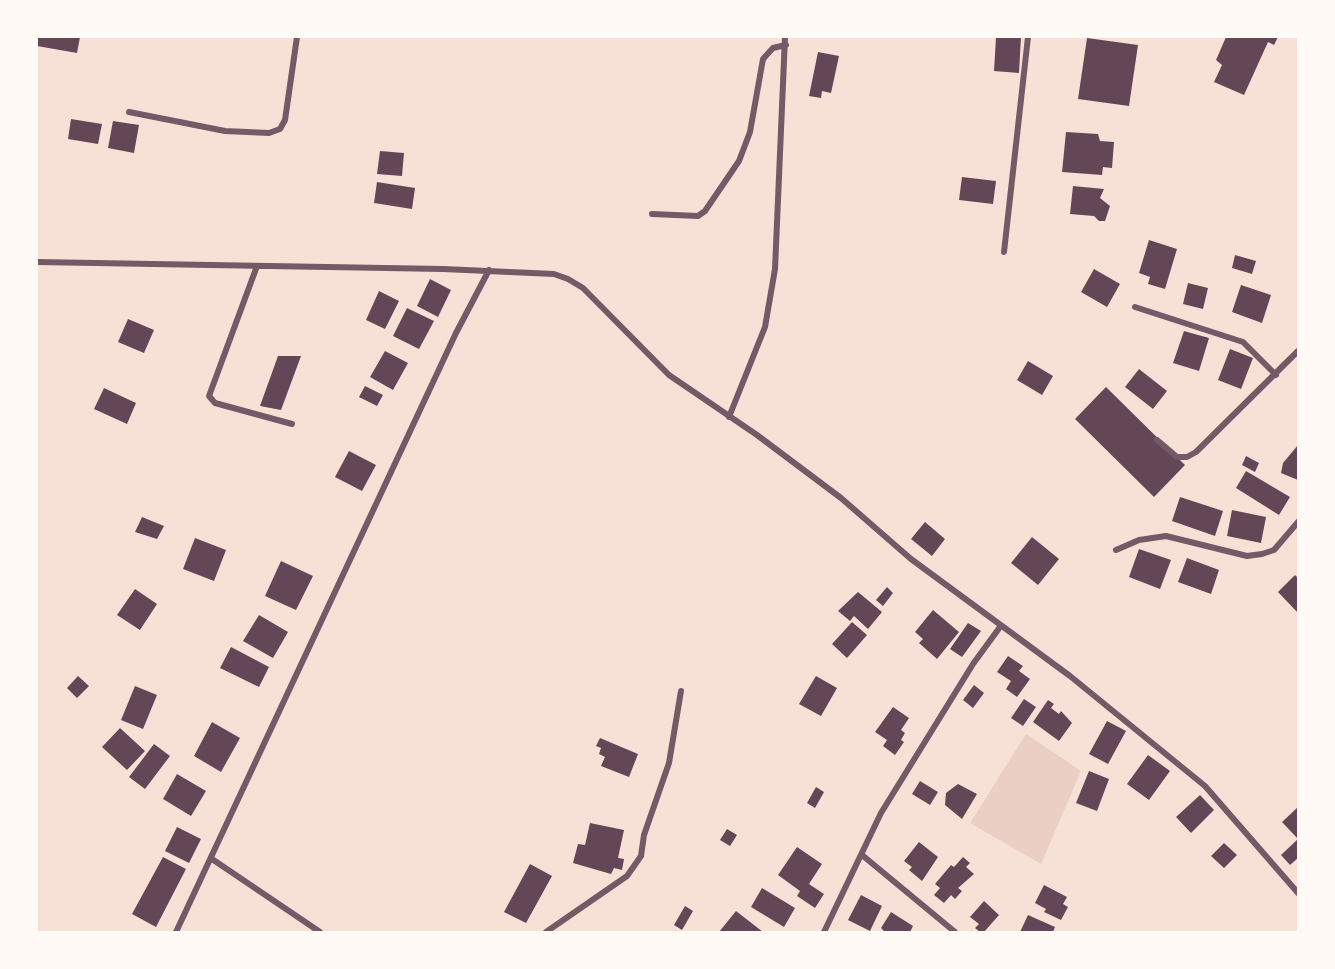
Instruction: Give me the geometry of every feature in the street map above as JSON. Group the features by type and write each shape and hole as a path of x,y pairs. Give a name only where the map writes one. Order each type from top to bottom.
{"street":[{"path":"129,113 225,131 269,133 280,130 285,120 297,37"},
{"path":"729,416 765,327 775,268 785,37"},
{"path":"1004,252 1028,37"},
{"path":"652,214 698,216 705,211 739,161 750,132 763,60 773,48 786,45"},
{"path":"37,262 489,270 554,274 583,288 651,360 841,498 911,559 1070,676 1205,786 1298,893"},
{"path":"257,267 209,396 215,403 292,424"},
{"path":"176,932 456,333 489,270"},
{"path":"1135,307 1242,342 1276,375"},
{"path":"1157,440 1177,457 1187,457 1276,375 1298,351"},
{"path":"1116,550 1139,540 1166,536 1247,556 1262,554 1274,550 1298,522"},
{"path":"824,932 881,813 973,664 1000,627"},
{"path":"547,932 627,877 641,856 644,835 669,763 681,691"},
{"path":"862,855 955,932"},
{"path":"212,859 320,932"}],"shaded area":[{"path":"1026,734 1081,771 1041,864 970,823"}],"building":[{"path":"37,37 80,37 77,53 37,46"},
{"path":"996,37 1021,37 1019,73 994,71"},
{"path":"1226,37 1278,37 1274,45 1268,42 1244,95 1214,82 1222,65 1216,60"},
{"path":"1087,38 1138,45 1129,106 1078,99"},
{"path":"818,52 839,56 831,93 822,91 821,98 809,96"},
{"path":"71,119 102,124 98,144 68,139"},
{"path":"113,121 139,125 134,153 108,148"},
{"path":"1066,132 1098,134 1100,141 1114,142 1112,168 1103,167 1102,175 1062,172"},
{"path":"380,151 404,153 402,176 377,174"},
{"path":"962,177 996,181 993,204 959,200"},
{"path":"377,182 415,188 412,209 374,203"},
{"path":"1073,186 1104,189 1100,198 1110,206 1105,221 1099,221 1094,216 1070,214"},
{"path":"1149,240 1177,249 1165,289 1148,284 1150,277 1139,273"},
{"path":"1235,255 1256,261 1252,274 1232,268"},
{"path":"1094,269 1120,284 1107,307 1081,292"},
{"path":"430,279 451,290 438,317 417,306"},
{"path":"1188,283 1208,288 1203,309 1183,304"},
{"path":"1241,285 1271,295 1262,323 1232,312"},
{"path":"379,291 399,301 385,329 366,320"},
{"path":"407,308 434,321 419,349 393,336"},
{"path":"128,319 154,330 144,353 118,342"},
{"path":"1184,331 1209,338 1199,371 1173,363"},
{"path":"1230,349 1253,358 1241,389 1218,380"},
{"path":"385,351 408,363 393,390 370,377"},
{"path":"278,356 301,356 281,410 260,406"},
{"path":"1028,361 1053,376 1042,395 1017,380"},
{"path":"1139,369 1167,391 1153,409 1125,387"},
{"path":"365,386 383,395 377,406 359,397"},
{"path":"1106,387 1185,465 1154,497 1075,419"},
{"path":"104,388 136,403 127,424 94,409"},
{"path":"1298,445 1298,480 1281,473 1283,463"},
{"path":"349,451 376,465 362,491 335,477"},
{"path":"1246,456 1259,463 1255,472 1242,465"},
{"path":"1246,471 1290,497 1279,515 1236,488"},
{"path":"1180,497 1223,511 1215,536 1172,521"},
{"path":"1232,510 1266,517 1261,543 1227,536"},
{"path":"142,517 164,526 157,539 135,532"},
{"path":"925,522 945,539 932,556 911,539"},
{"path":"1032,537 1059,559 1038,585 1011,563"},
{"path":"195,538 226,550 214,581 183,569"},
{"path":"1139,549 1171,560 1160,589 1129,577"},
{"path":"1187,558 1219,570 1211,594 1178,582"},
{"path":"281,561 313,576 296,610 265,596"},
{"path":"1295,575 1298,578 1298,613 1278,592"},
{"path":"887,587 893,593 883,606 876,600"},
{"path":"135,589 157,604 140,630 117,615"},
{"path":"858,592 882,612 868,629 854,616 850,621 838,611"},
{"path":"933,610 959,632 937,659 919,643 923,639 915,632"},
{"path":"259,615 288,632 273,658 243,641"},
{"path":"852,622 867,635 847,658 832,644"},
{"path":"968,623 981,631 962,657 950,649"},
{"path":"231,647 269,667 259,687 220,668"},
{"path":"1008,656 1023,666 1019,671 1030,679 1017,697 1006,689 1011,681 997,672"},
{"path":"78,676 89,686 77,698 67,688"},
{"path":"816,676 837,688 821,716 799,704"},
{"path":"974,685 984,693 973,708 963,700"},
{"path":"135,686 157,695 143,729 121,720"},
{"path":"1024,699 1036,707 1023,726 1011,718"},
{"path":"1048,700 1054,704 1051,708 1059,714 1061,711 1072,723 1059,741 1033,722"},
{"path":"893,707 909,718 901,730 905,733 901,740 904,742 895,755 883,746 887,740 875,732"},
{"path":"1107,721 1126,731 1108,764 1089,754"},
{"path":"212,722 240,738 221,772 194,756"},
{"path":"120,728 145,751 127,770 102,747"},
{"path":"600,738 638,754 629,777 601,766 605,757 599,754 601,748 596,746"},
{"path":"154,744 170,756 145,789 129,777"},
{"path":"1148,755 1170,771 1149,800 1127,784"},
{"path":"1089,771 1109,779 1097,811 1076,803"},
{"path":"177,774 206,791 191,816 163,799"},
{"path":"920,781 938,792 930,805 912,794"},
{"path":"958,784 977,794 962,819 945,805 946,793"},
{"path":"816,787 824,792 815,808 807,803"},
{"path":"1200,795 1214,810 1191,833 1176,817"},
{"path":"1298,807 1298,839 1282,822"},
{"path":"590,823 624,830 618,858 624,859 622,870 614,868 611,874 573,863 578,844 585,845"},
{"path":"177,827 201,839 189,863 165,851"},
{"path":"727,829 737,835 730,846 720,840"},
{"path":"1298,839 1298,858 1290,865 1281,855"},
{"path":"919,842 938,857 922,881 909,870 912,867 904,861"},
{"path":"1224,843 1237,855 1224,868 1211,856"},
{"path":"797,847 822,864 809,884 824,894 815,908 797,896 800,891 778,875"},
{"path":"163,857 186,869 156,927 132,914"},
{"path":"963,857 970,863 966,867 974,874 958,888 962,891 955,899 951,895 944,903 934,895 940,888 935,884 951,865 954,867"},
{"path":"530,864 552,876 526,923 504,912"},
{"path":"1044,885 1067,897 1063,904 1068,907 1061,920 1044,912 1046,909 1035,903"},
{"path":"762,888 795,908 784,927 751,907"},
{"path":"861,895 882,906 870,931 848,920"},
{"path":"984,901 999,915 984,932 980,932 975,928 979,924 970,917"},
{"path":"685,906 693,911 682,930 674,925"},
{"path":"736,911 763,932 719,932"},
{"path":"891,912 913,926 910,932 885,932 881,928"},
{"path":"1028,915 1055,927 1053,932 1020,932"}]}
